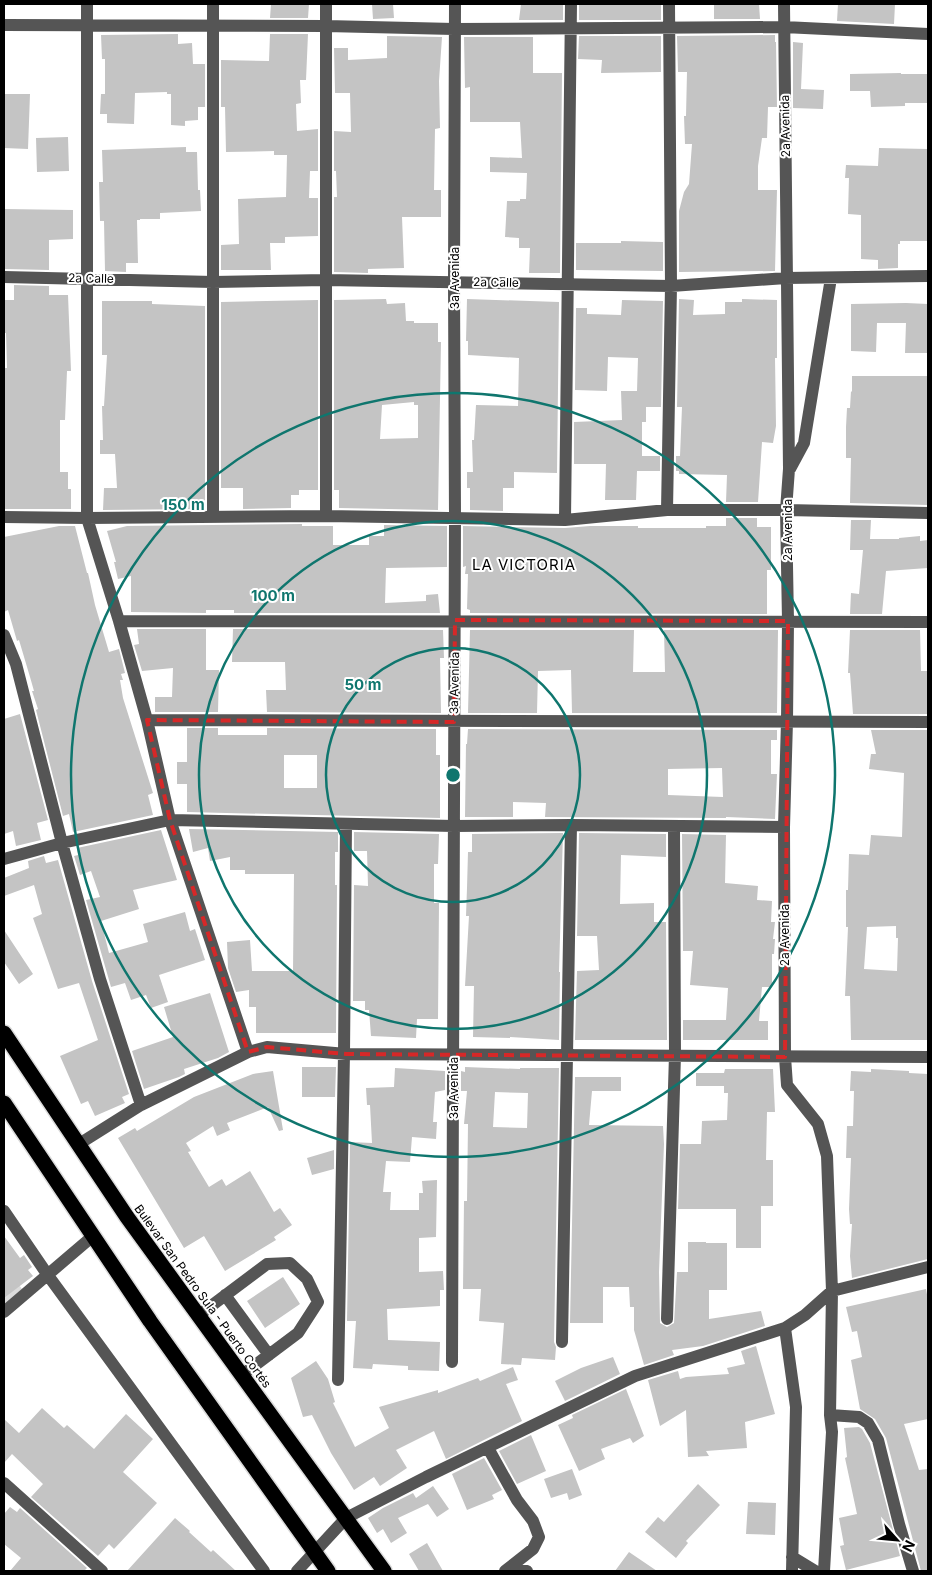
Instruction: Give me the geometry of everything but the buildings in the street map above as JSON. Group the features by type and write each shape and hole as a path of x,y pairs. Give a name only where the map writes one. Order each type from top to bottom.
{"highway":[{"name":"Bulevar San Pedro Sula - Puerto Cortés","path":"4,1034 127,1216 384,1571"},
{"path":"4,1103 150,1321 328,1571"}],"street":[{"path":"87,4 86,518 119,620 147,720 170,820 248,1052"},
{"path":"213,4 213,517"},
{"path":"326,4 326,516"},
{"name":"3a Avenida","path":"452,1362 456,518 454,282 455,4"},
{"path":"565,520 571,4"},
{"path":"667,510 671,286 669,4"},
{"name":"2a Avenida","path":"784,4 789,469 786,510 788,621 784,827 785,1057 787,1085 818,1124 827,1156 832,1292 830,1415 832,1432 824,1571"},
{"path":"4,26 326,26 454,29 784,27 928,34"},
{"name":"2a Calle","path":"4,277 213,282 326,280 671,286 786,278 928,276"},
{"path":"789,469 804,443 831,278"},
{"path":"4,516 86,518 326,516 565,520 667,510 928,513"},
{"path":"119,620 928,622"},
{"path":"4,635 16,664 62,843 100,979 141,1105"},
{"path":"147,720 928,722"},
{"path":"4,858 62,843 170,820 454,826 784,827"},
{"path":"338,1380 346,824"},
{"path":"562,1342 571,825"},
{"path":"667,1319 674,1055 674,826"},
{"path":"78,1144 141,1105 248,1052 267,1048 344,1054 928,1057"},
{"path":"4,1211 47,1274 264,1571"},
{"path":"4,1312 93,1236"},
{"path":"199,1315 267,1264 290,1263 307,1279 318,1302 298,1333 242,1375"},
{"path":"297,1571 346,1518 635,1376 785,1328 805,1315 832,1292 928,1266"},
{"path":"225,1296 269,1355"},
{"path":"785,1328 796,1406 792,1571"},
{"path":"830,1415 859,1417 868,1423 878,1440 913,1571"},
{"path":"488,1448 517,1500 533,1521 539,1537 533,1549 508,1569"},
{"path":"4,1483 102,1571"},
{"path":"792,1557 815,1571"},
{"path":"508,1569 527,1571"}],"highlighted area":[{"path":"455,620 788,621 785,1057 346,1054 267,1047 248,1052 170,820 147,720 454,722"}],"shaded area":[{"path":"4,1264 22,1289 4,1306"}],"district":[{"name":"LA VICTORIA","path":"524,564"}]}
